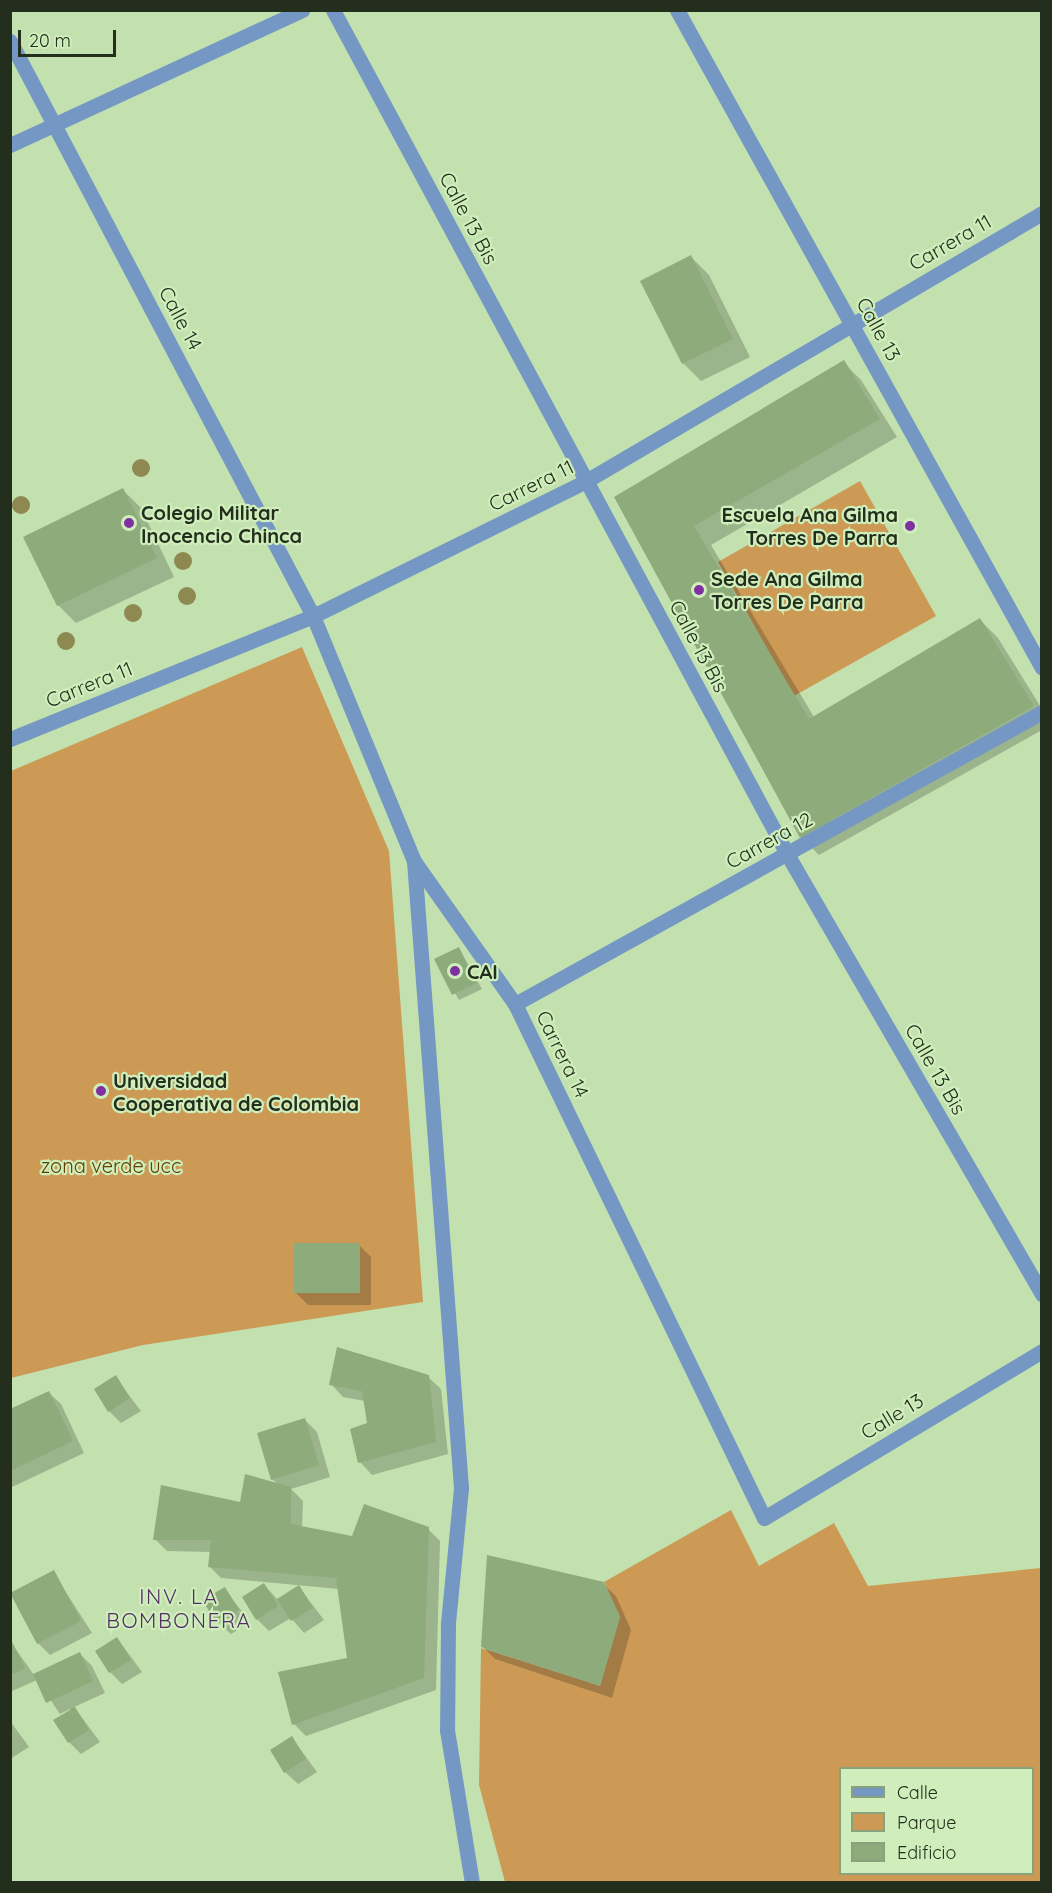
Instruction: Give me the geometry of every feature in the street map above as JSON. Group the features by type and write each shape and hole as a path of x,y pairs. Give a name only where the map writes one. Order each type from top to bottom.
{"street":[{"path":"10,145 58,126 302,10"},
{"name":"Calle 13 Bis","path":"333,10 787,854 1041,1294"},
{"name":"Calle 13","path":"677,10 1041,668"},
{"name":"Calle 14","path":"10,40 58,126 313,616"},
{"name":"Carrera 11","path":"10,738 313,616 586,481 1041,213"},
{"name":"Carrera 14","path":"313,616 414,861 515,1004 764,1518"},
{"name":"Carrera 12","path":"515,1004 1041,712"},
{"path":"414,861 461,1488 448,1624 447,1730 472,1882"},
{"name":"Calle 13","path":"764,1518 1041,1351"}],"green space":[{"path":"860,481 936,616 794,696 718,562"},
{"name":"zona verde ucc","path":"302,647 389,851 423,1302 143,1345 11,1378 11,771"},
{"path":"731,1510 759,1566 834,1523 868,1586 1041,1568 1041,1882 505,1882 479,1785 481,1648 600,1686 620,1617 604,1582"}],"building":[{"path":"691,255 733,339 682,364 640,281"},
{"name":"Sede Ana Gilma Torres De Parra","path":"844,360 880,419 694,526 809,719 980,618 1034,706 800,838 614,497"},
{"name":"Colegio Militar Inocencio Chinca","path":"123,488 157,558 57,606 23,537"},
{"name":"CAI","path":"459,947 477,983 452,995 434,959"},
{"path":"294,1243 360,1243 360,1293 294,1293"},
{"path":"337,1347 429,1375 436,1442 358,1463 350,1429 367,1423 362,1391 329,1385"},
{"path":"116,1375 130,1398 108,1412 94,1389"},
{"path":"49,1391 73,1441 10,1471 10,1409"},
{"path":"305,1418 319,1465 271,1480 257,1433"},
{"path":"245,1474 291,1487 291,1524 352,1536 364,1504 429,1527 424,1678 292,1725 278,1672 347,1658 336,1578 208,1567 211,1540 153,1540 161,1485 240,1502"},
{"path":"487,1555 604,1582 620,1617 600,1686 481,1647"},
{"path":"54,1570 81,1621 37,1644 10,1593"},
{"path":"264,1583 278,1606 256,1620 242,1597"},
{"path":"299,1585 313,1608 291,1621 277,1599"},
{"path":"225,1587 239,1610 217,1623 202,1600"},
{"path":"117,1637 131,1660 109,1673 95,1651"},
{"path":"10,1638 25,1668 10,1675"},
{"path":"80,1652 93,1681 46,1703 33,1674"},
{"path":"75,1707 89,1730 68,1743 53,1720"},
{"path":"292,1736 306,1759 284,1773 270,1750"}],"place":[{"name":"Colegio Militar Inocencio Chinca","path":"129,523"},
{"name":"Escuela Ana Gilma Torres De Parra","path":"910,526"},
{"name":"Sede Ana Gilma Torres De Parra","path":"699,590"},
{"name":"CAI","path":"455,971"},
{"name":"Universidad Cooperativa de Colombia","path":"101,1091"}],"district":[{"name":"INV. LA BOMBONERA","path":"179,1608"}]}
